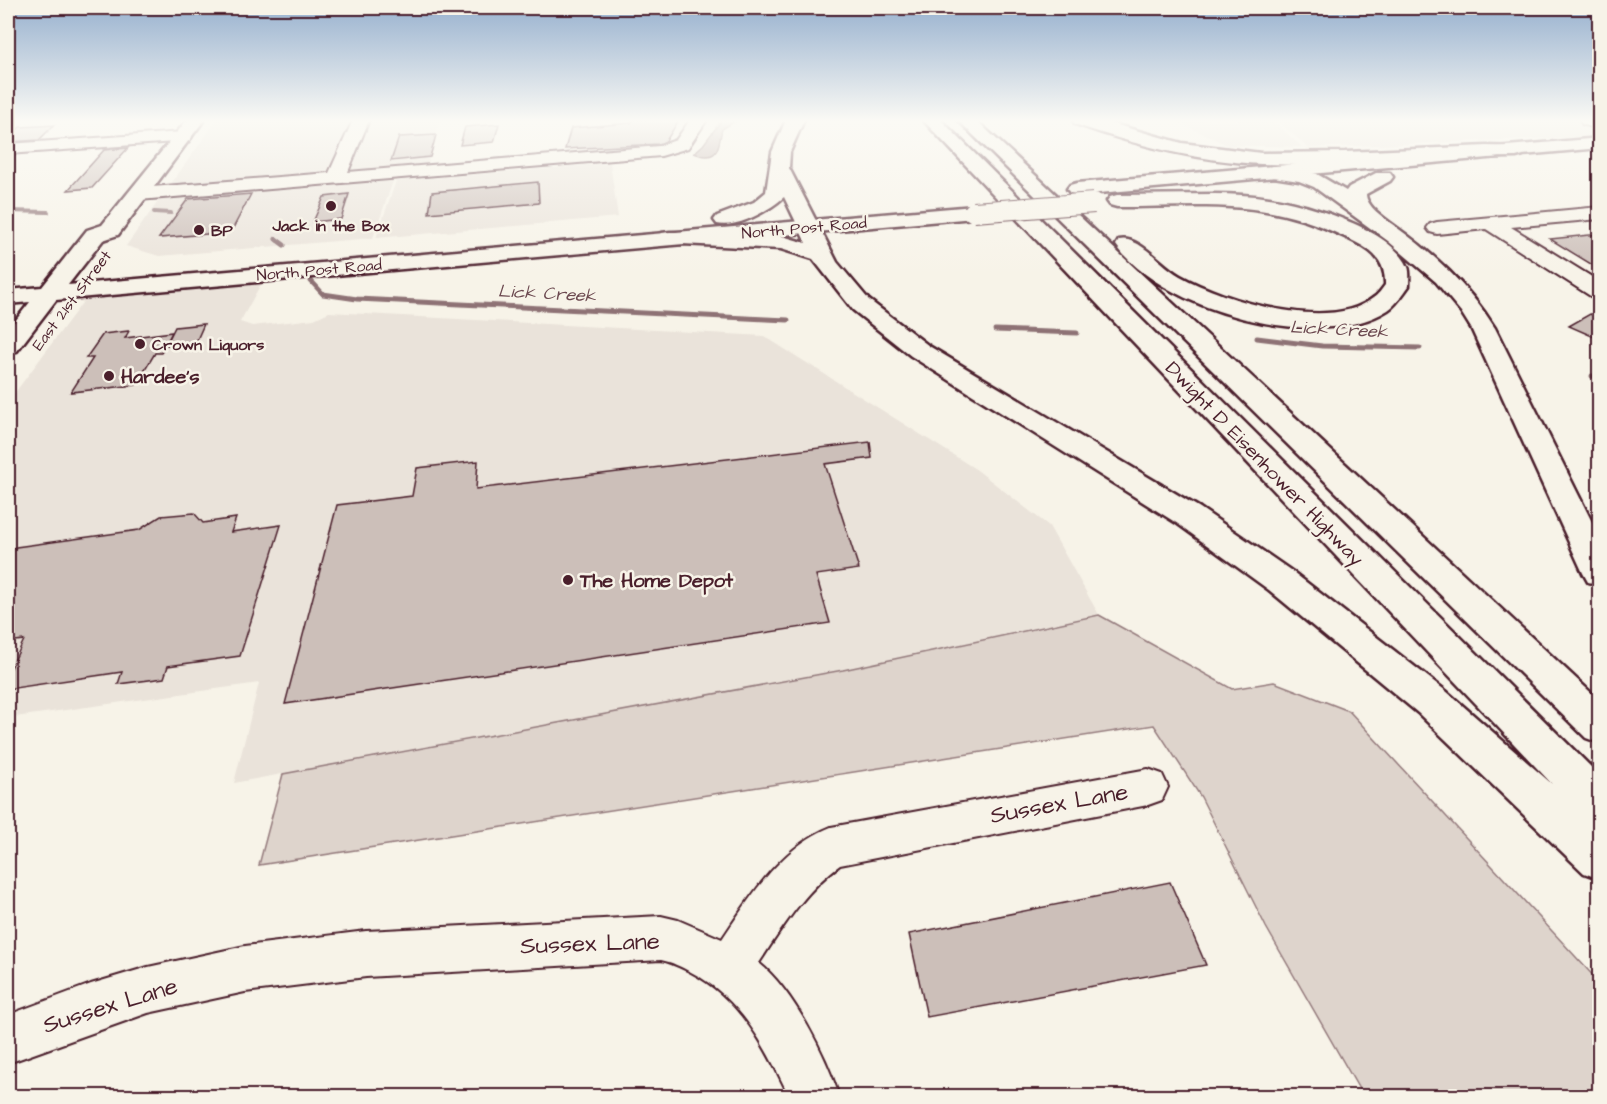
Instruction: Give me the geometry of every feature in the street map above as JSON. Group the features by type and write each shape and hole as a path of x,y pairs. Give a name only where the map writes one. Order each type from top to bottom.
{"main road":[{"name":"East 21st Street","path":"8,346 121,235 110,230 156,172"},
{"path":"724,220 772,200 776,194 779,172"},
{"path":"781,172 811,231 850,294 899,336 946,368 1190,516 1317,608 1432,702 1540,800 1599,858"},
{"name":"Dwight D Eisenhower Highway","path":"981,172 1599,805"},
{"name":"Dwight D Eisenhower Highway","path":"1020,172 1599,726"},
{"path":"1046,172 1154,270 1170,281 1220,304 1255,314 1291,318 1351,316 1380,305 1395,289 1398,279 1393,263 1372,242 1338,224 1293,209 1221,199 1117,201"},
{"path":"1274,172 1300,175 1320,182 1436,269 1463,298 1480,323 1599,573"},
{"name":"North Post Road","path":"245,267 670,238 811,231 1077,189 1280,172"},
{"name":"North Post Road","path":"970,205 1094,203 1442,172"},
{"path":"1378,224 1356,199 1356,191 1383,177"},
{"name":"North Post Road","path":"8,281 70,283 724,220 811,231"},
{"name":"East 21st Street","path":"8,366 34,350 70,283"},
{"name":"North Post Road","path":"8,297 70,283"}],"street":[{"path":"336,179 339,172"},
{"path":"138,194 428,172"},
{"path":"1437,228 1599,213"},
{"path":"1490,224 1599,292"},
{"name":"Sussex Lane","path":"8,1039 91,1008 148,990 245,969 334,957 661,938 680,942 709,956 728,969 800,870 815,856 831,847 1148,787"},
{"path":"728,969 736,973 758,996 804,1073 814,1096"}],"shaded area":[{"path":"180,172 396,172 373,238 159,256 126,246"},
{"path":"509,172 611,172 618,217 376,238 396,181"},
{"path":"230,281 262,282 240,322 252,326 314,319 329,312 764,336 977,470 1049,526 1099,615 843,670 234,783 259,683 8,718 8,402 88,295"},
{"path":"1099,615 1232,689 1274,682 1349,711 1599,982 1599,1096 1363,1096 1266,927 1201,797 1154,725 259,865 283,774 843,670"}],"building":[{"path":"85,172 107,172 92,188 68,190"},
{"path":"538,182 539,203 429,213 432,192"},
{"path":"251,194 231,232 159,238 188,199"},
{"path":"349,194 341,219 313,222 324,197"},
{"path":"1599,234 1599,269 1550,239"},
{"path":"1590,314 1599,318 1599,339 1569,326"},
{"path":"204,324 196,342 166,345 175,327"},
{"path":"129,331 125,338 172,332 161,353 155,353 136,385 71,392 93,358 86,358 103,334"},
{"name":"The Home Depot","path":"870,442 872,458 825,464 859,569 816,575 830,623 285,704 337,505 412,496 417,468 478,461 476,489"},
{"path":"194,513 203,523 236,518 231,532 281,525 240,656 168,666 164,678 118,684 122,672 8,689 8,674 24,640 8,642 8,553 16,547 139,530 161,516"},
{"path":"1170,882 1206,965 927,1017 909,934"}],"waterway":[{"name":"Lick Creek","path":"8,211 48,212"},
{"name":"Lick Creek","path":"154,212 171,213"},
{"name":"Lick Creek","path":"278,241 276,239 284,245"},
{"name":"Lick Creek","path":"311,281 323,294 357,299 788,320"},
{"name":"Lick Creek","path":"995,330 1077,333"},
{"name":"Lick Creek","path":"1257,338 1322,346 1420,348"},
{"name":"Lick Creek","path":"1592,376 1600,377"}],"place":[{"name":"Jack in the Box","path":"331,206"},
{"name":"BP","path":"199,230"},
{"name":"Crown Liquors","path":"140,344"},
{"name":"Hardee's","path":"109,376"},
{"name":"The Home Depot","path":"568,580"}]}
